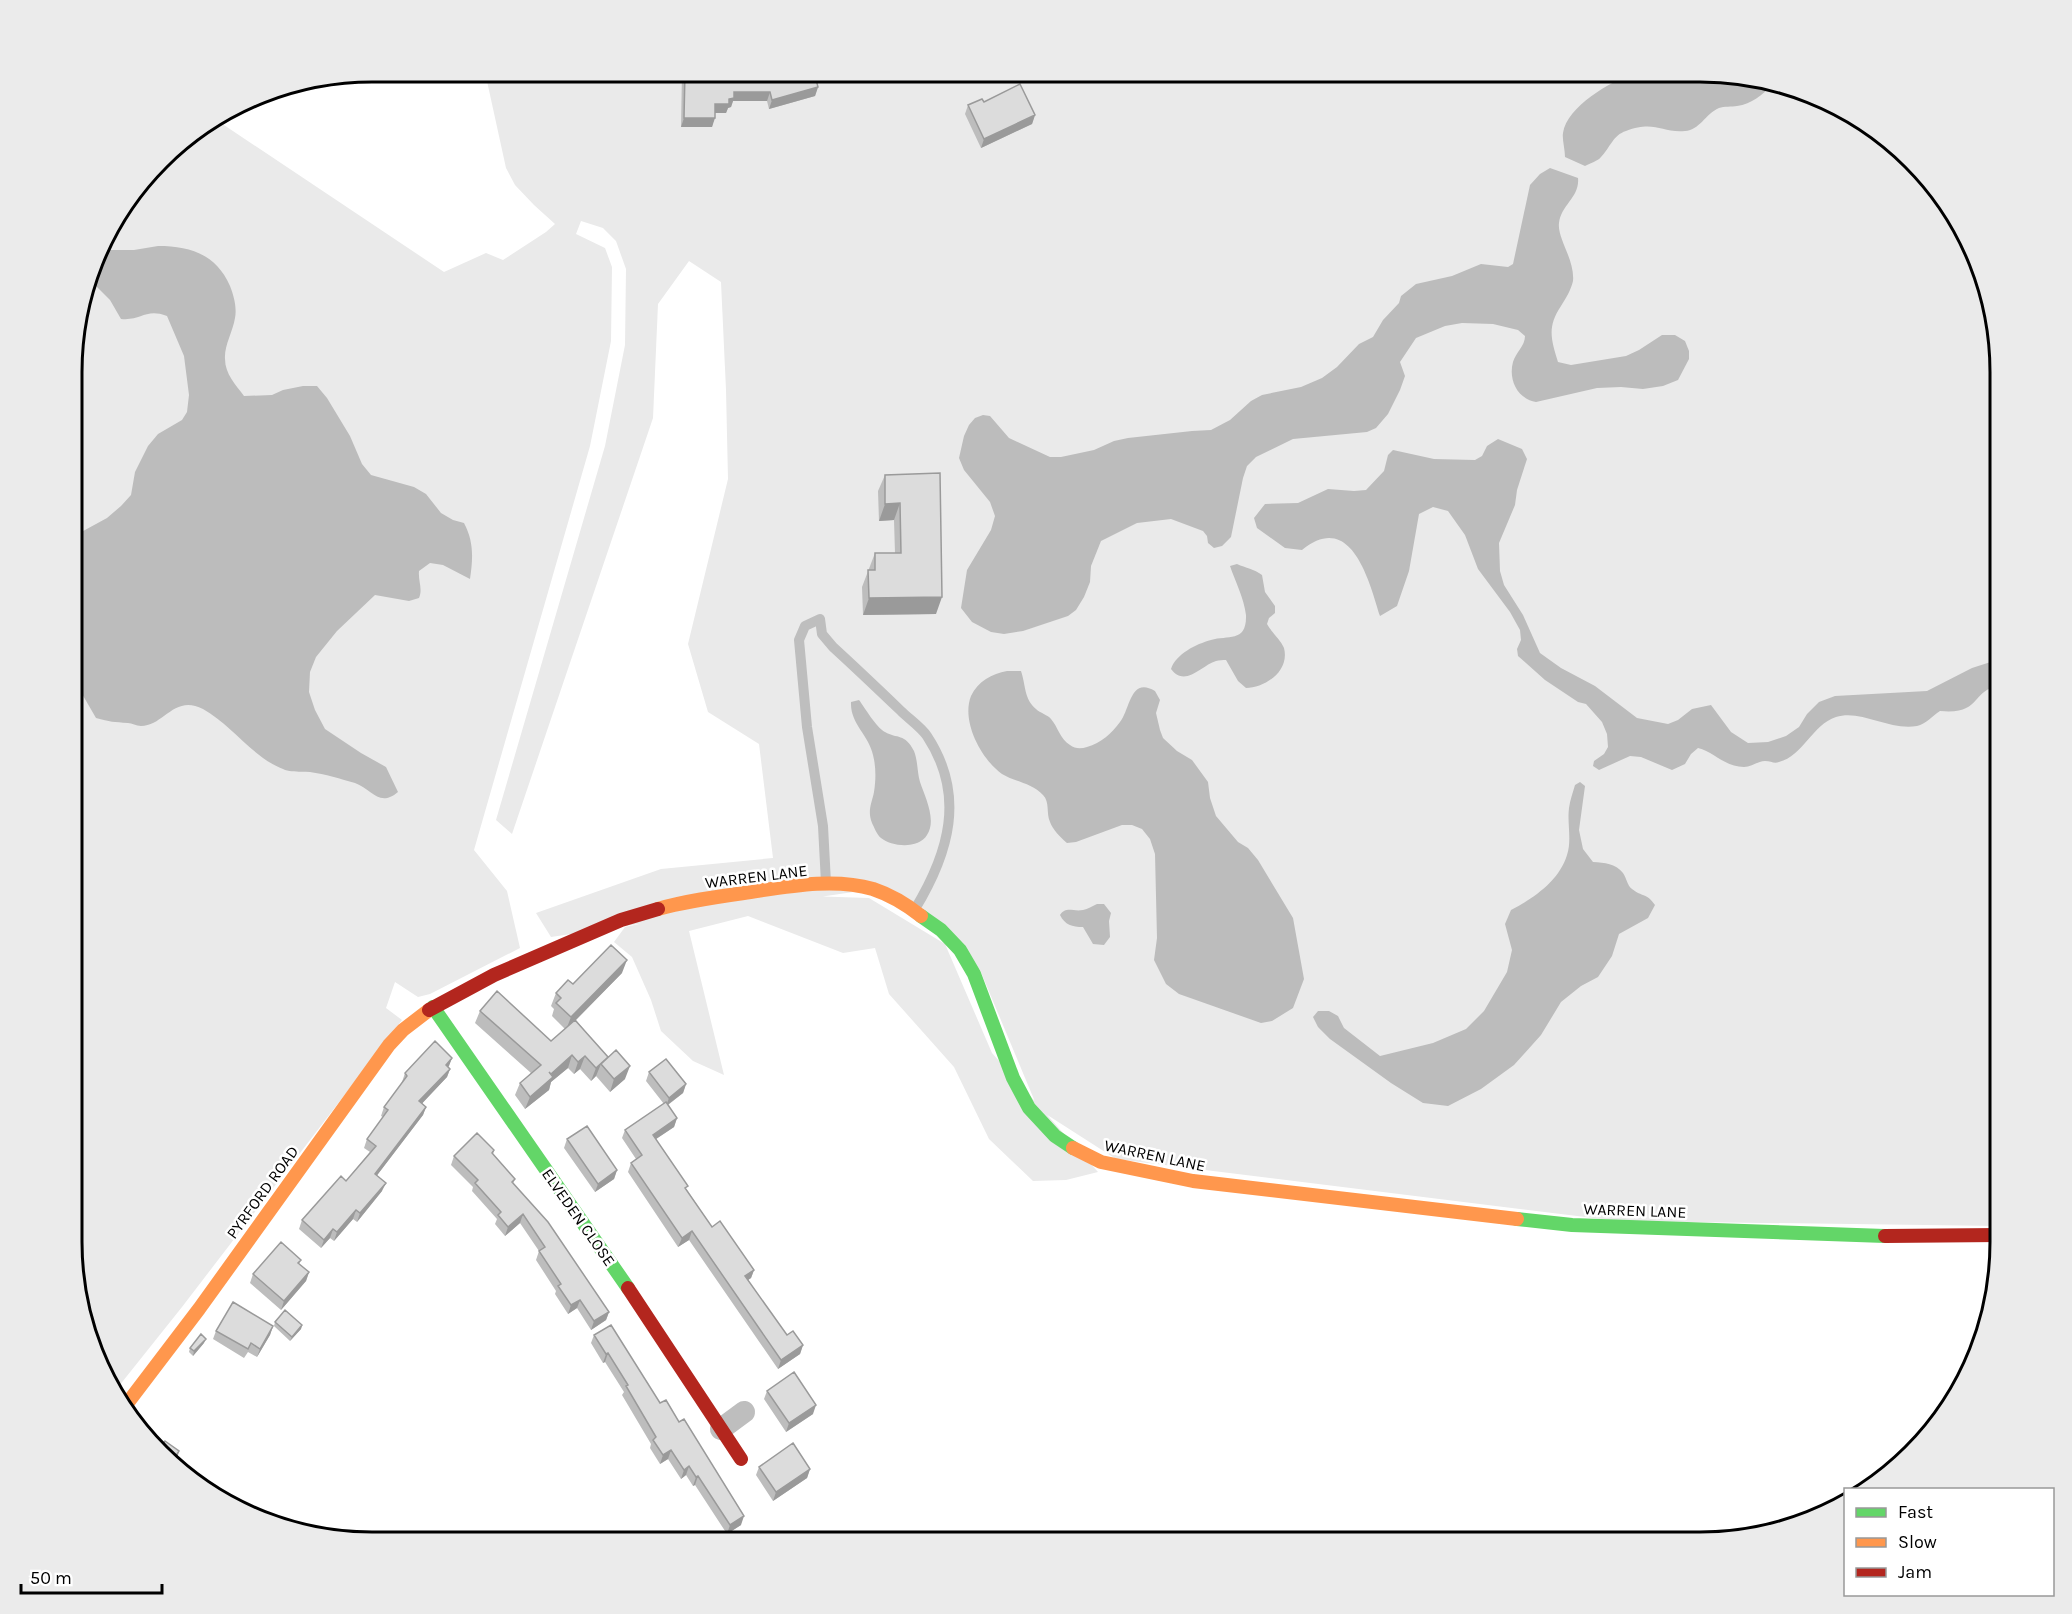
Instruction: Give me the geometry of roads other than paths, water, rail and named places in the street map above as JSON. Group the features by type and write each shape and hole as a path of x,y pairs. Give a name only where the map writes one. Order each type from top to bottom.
{"street":[{"name":"WARREN LANE","path":"433,1007 494,975 558,946 651,910 693,901 794,886 844,884 872,889 898,899 941,930 960,950 974,974 1013,1078 1029,1108 1055,1136 1084,1155 1101,1162 1194,1181 1258,1190 1572,1225 1876,1236 1990,1234"},
{"name":"PYRFORD ROAD","path":"129,1400 199,1309 389,1045 403,1030 433,1007"},
{"name":"ELVEDEN CLOSE","path":"433,1007 478,1075 604,1251 741,1459"},
{"path":"721,1429 744,1412"}],"lane":[{"path":"826,885 824,826 807,727 799,640 805,626 820,619 822,634 926,735 943,767 951,797 948,833 923,896 915,910"}]}
